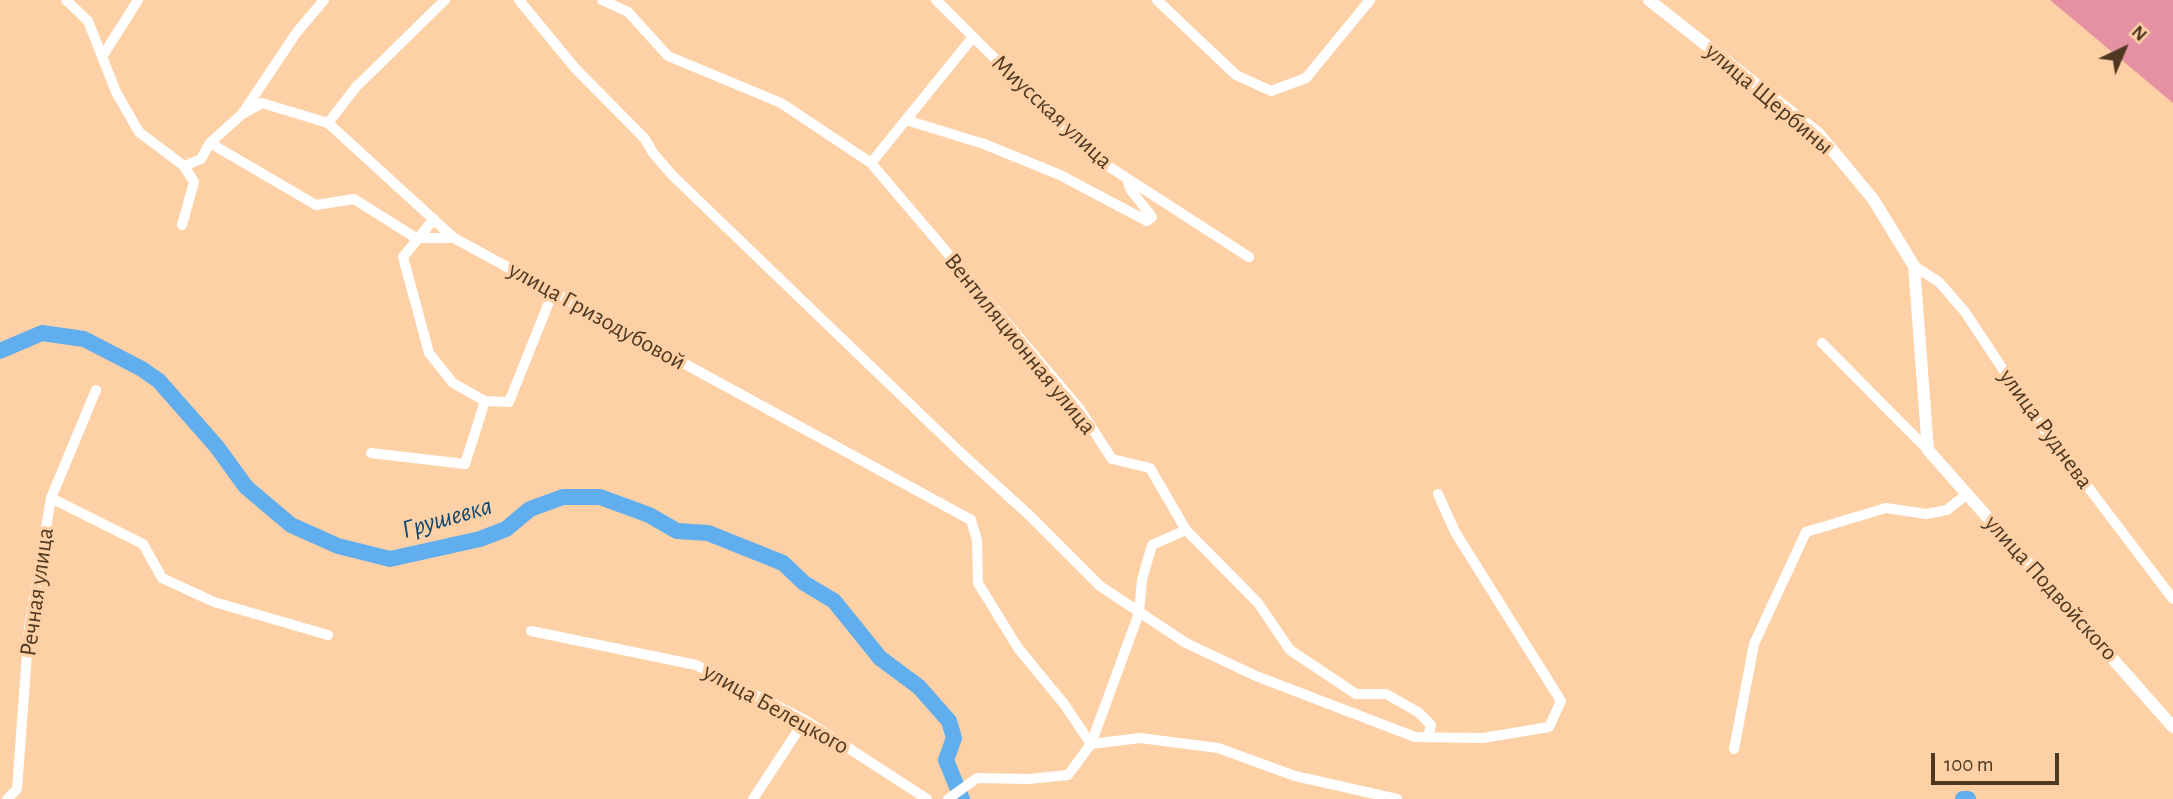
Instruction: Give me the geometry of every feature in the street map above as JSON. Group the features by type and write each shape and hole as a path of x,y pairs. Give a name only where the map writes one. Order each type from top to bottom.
{"street":[{"path":"66,0 88,21 116,92 139,132 184,166 194,182 183,225"},
{"path":"102,57 138,0"},
{"path":"184,166 201,159 210,144 242,114 298,32 324,0"},
{"path":"519,0 575,68 645,138 653,153 673,176 962,454 1030,515 1100,586 1186,643 1255,676 1415,737 1483,738 1549,727 1561,701 1455,533 1437,494"},
{"name":"Вентиляционная улица","path":"602,0 628,12"},
{"name":"Вентиляционная улица","path":"617,0 668,56 781,103 871,163 1079,408 1112,459 1150,468 1186,530 1258,603 1290,650 1356,694 1386,694 1418,712 1431,725 1428,737"},
{"name":"Миусская улица","path":"936,0 1094,158 1249,257"},
{"path":"1157,0 1236,75 1271,91 1306,78 1370,0"},
{"name":"улица Щербины","path":"1649,0 1819,135 1872,200 1913,266 1928,450"},
{"path":"328,123 356,87 443,1"},
{"path":"871,163 973,37"},
{"name":"улица Гризодубовой","path":"242,114 262,103 328,123 454,238 971,520 977,540 978,583 1018,648 1064,704 1091,744"},
{"path":"905,120 984,144 1060,175 1147,222 1152,217 1130,189 1127,178"},
{"path":"210,144 316,205 354,199 415,238 454,238"},
{"path":"434,219 428,229 415,238 403,257 429,353 453,383 485,401 509,402 553,292"},
{"name":"улица Руднева","path":"1913,266 1939,282 1965,312 2034,416 2173,598"},
{"path":"1822,342 1928,450"},
{"name":"Речная улица","path":"7,799 17,789 29,627 51,498 96,390"},
{"path":"371,453 465,464 485,401"},
{"name":"улица Подвойского","path":"1928,450 2173,727"},
{"path":"1734,749 1754,644 1806,533 1886,508 1926,514 1947,510 1967,494"},
{"path":"51,498 143,544 162,578 215,602 328,635"},
{"path":"948,798 978,778 1029,779 1068,775 1091,744 1139,613 1142,580 1152,545 1186,530"},
{"name":"улица Белецкого","path":"531,631 696,665 805,720 927,799"},
{"path":"753,799 805,720"},
{"path":"1091,744 1140,738 1218,748 1295,776 1397,799"}],"shaded area":[{"path":"2050,0 2173,0 2173,103"}],"waterway":[{"name":"Грушевка","path":"0,351 42,333 84,339 142,369 159,381 217,447 246,487 291,525 338,546 390,559 480,539 506,529 530,509 563,497 600,497 649,515 677,531 708,533 783,563 804,583 834,601 880,658 919,687 949,721 954,738 946,760 962,799"},
{"name":"Грушевка","path":"1963,799 1968,799"}]}
